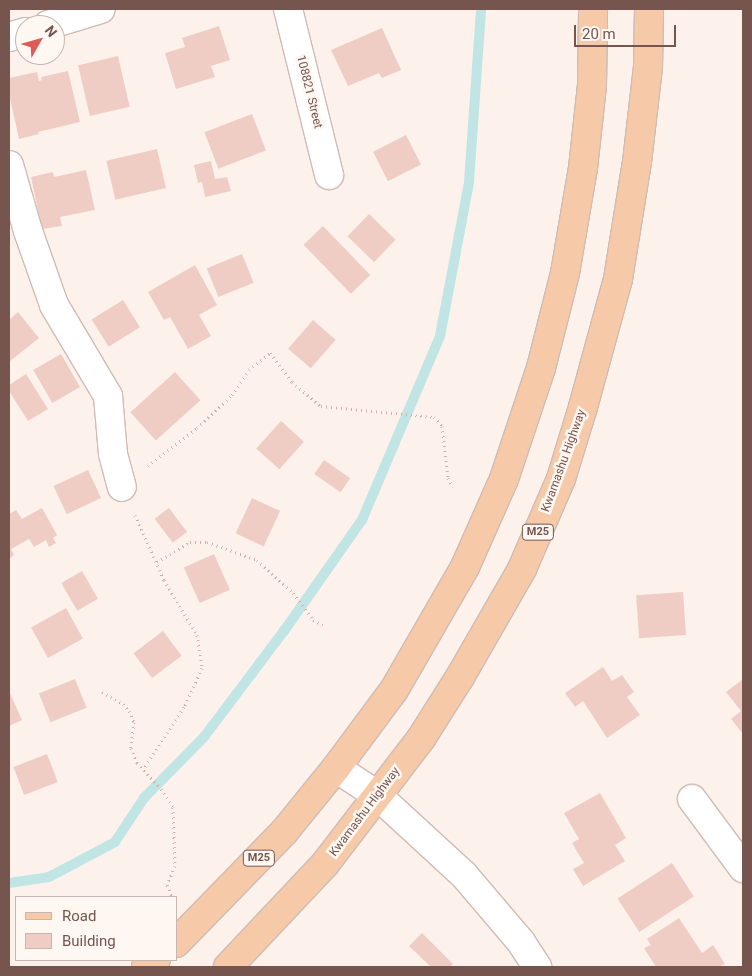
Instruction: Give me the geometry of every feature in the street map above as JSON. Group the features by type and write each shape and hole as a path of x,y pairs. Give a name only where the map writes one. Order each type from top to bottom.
{"main road":[{"name":"M25","path":"178,941 284,832 336,768 394,690 465,567 507,470 541,368 565,272 583,168 592,85 593,9"},
{"name":"Kwamashu Highway","path":"228,967 326,864 422,737 460,677 522,569 561,479 584,407 618,279 637,162 648,68 649,9"}],"street":[{"path":"65,20 101,9"},
{"name":"108821 Street","path":"288,9 329,175"},
{"path":"9,165 28,230 54,305 108,396 113,454 122,487"},
{"path":"336,768 377,795 464,875 521,942 537,967"},
{"path":"692,799 743,868"}],"path":[{"path":"143,770 184,707 202,668 197,635 164,580 122,487 197,428 232,395 249,370 270,353 292,382 322,406 434,417 442,426 448,478 453,486"},
{"path":"157,562 190,542 207,542 257,560 293,594 307,609 313,620 323,625"},
{"path":"102,692 123,704 129,712 134,722 131,748 137,763 161,789 173,807 175,866 167,885 172,896"}],"building":[{"path":"219,26 230,60 211,66 215,77 176,89 165,53 185,47 182,38"},
{"path":"382,28 401,70 382,78 379,73 348,86 331,50"},
{"path":"118,56 130,107 90,116 78,65"},
{"path":"68,71 80,122 38,132 39,134 19,139 9,94 9,78 37,72 39,81 42,80 41,77"},
{"path":"252,114 266,150 218,169 204,132"},
{"path":"406,135 421,164 388,181 373,152"},
{"path":"157,149 166,188 115,200 106,161"},
{"path":"211,161 215,179 227,177 231,191 205,197 202,182 198,183 194,165"},
{"path":"86,170 95,210 60,217 62,226 42,229 31,177 53,172 54,177"},
{"path":"369,214 396,240 374,262 347,236"},
{"path":"323,226 370,275 351,294 304,245"},
{"path":"242,254 254,283 218,297 207,268"},
{"path":"195,265 217,305 199,315 211,336 188,349 170,317 164,320 148,292"},
{"path":"123,300 140,327 109,347 92,320"},
{"path":"18,312 39,338 9,362 9,320"},
{"path":"313,320 336,340 311,368 288,349"},
{"path":"61,354 80,387 52,403 33,370"},
{"path":"175,372 200,400 156,440 130,412"},
{"path":"26,374 48,409 28,421 9,391 9,385"},
{"path":"281,421 304,442 279,469 256,448"},
{"path":"324,460 350,478 340,492 314,474"},
{"path":"88,470 101,498 67,514 54,486"},
{"path":"252,498 280,511 264,546 236,533"},
{"path":"42,508 57,535 53,538 56,543 49,547 46,540 34,547 29,539 11,549 14,555 9,559 9,514 16,510 22,519"},
{"path":"169,508 187,532 173,543 155,519"},
{"path":"214,554 230,590 200,603 184,567"},
{"path":"82,571 98,599 77,611 61,583"},
{"path":"683,592 686,635 639,638 636,595"},
{"path":"66,608 83,639 48,658 31,627"},
{"path":"163,631 182,656 152,678 133,653"},
{"path":"603,667 612,681 622,675 634,692 627,697 640,715 607,738 583,701 575,707 565,693"},
{"path":"75,679 87,708 50,722 39,694"},
{"path":"743,679 743,734 731,719 741,711 726,692"},
{"path":"9,691 22,720 9,726"},
{"path":"47,754 58,782 24,795 13,767"},
{"path":"600,793 626,838 615,845 625,861 583,886 573,869 584,863 572,843 579,839 564,813"},
{"path":"672,863 694,897 639,932 617,898"},
{"path":"679,918 702,953 713,945 725,964 719,967 656,967 644,948 651,945 647,939"},
{"path":"422,933 453,964 450,967 431,967 409,946"}],"waterway":[{"path":"9,883 49,877 115,842 144,798 204,737 284,631 362,520 440,336 469,182 481,9"}]}
